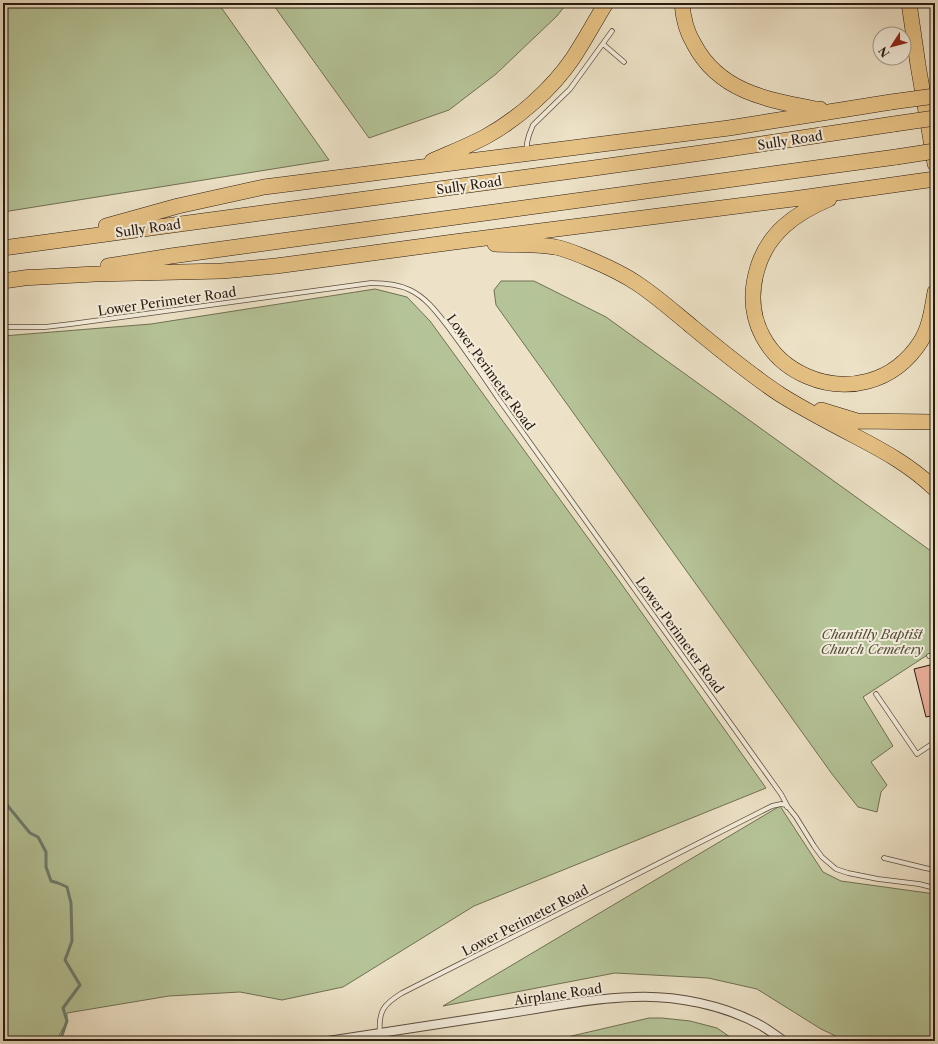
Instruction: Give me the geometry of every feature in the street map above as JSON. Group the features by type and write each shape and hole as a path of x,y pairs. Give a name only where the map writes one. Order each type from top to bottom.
{"highway":[{"path":"418,168 484,137 521,112 543,92 576,54 606,3"},
{"path":"682,3 682,13 685,24 697,50 708,66 732,84 750,94 816,109 865,107"},
{"path":"900,3 918,65"},
{"path":"910,3 918,65 935,164"},
{"path":"39,243 178,206 229,194 269,187 729,128 935,96"},
{"name":"Sully Road","path":"3,248 601,167 935,118"},
{"path":"3,280 75,272 186,254 935,151"},
{"path":"22,278 95,274 222,271 276,266 846,192 935,179"},
{"path":"846,192 815,205 792,219 772,238 764,250 759,262 753,287 754,312 762,335 782,362 800,374 820,382 831,384 851,384 870,380 888,373 903,362 921,341 931,317 935,292"},
{"path":"454,242 556,247 598,262 631,280 656,297 754,376 816,415 889,454 911,468 935,489"},
{"path":"781,394 824,412 857,420 935,422"}],"street":[{"name":"Airplane Road","path":"328,1041 584,1002 633,997 679,1000 709,1005 737,1015 761,1026 784,1041"}],"lane":[{"path":"528,154 527,143 532,125 570,89 612,31"},
{"path":"603,44 624,62"},
{"name":"Lower Perimeter Road","path":"3,327 45,327 71,324 371,283 396,285 411,290 431,306 458,341 781,794 788,807 822,857 836,869 848,873 878,879 920,884 935,888"},
{"path":"930,656 935,655"},
{"path":"876,694 917,754 935,742"},
{"name":"Lower Perimeter Road","path":"380,1033 379,1022 382,1012 389,1002 402,993 772,806 781,804 788,807"},
{"path":"884,858 935,870"}],"green space":[{"path":"3,3 218,3 329,160 3,212"},
{"path":"272,3 567,3 557,16 496,74 449,110 369,138"},
{"name":"Chantilly Baptist Church Cemetery","path":"501,281 534,281 606,317 931,551 935,548 935,650 863,697 893,746 871,762 887,785 881,792 877,812 858,807 832,774 496,305 494,290"},
{"path":"375,289 407,297 430,321 620,582 766,788 474,906 343,987 282,1000 240,992 169,996 67,1013 67,1021 56,1041 3,1041 3,336 151,324"},
{"path":"780,806 823,872 841,881 935,894 935,1041 846,1041 821,1029 757,989 708,978 615,973 443,1006"},
{"path":"649,1018 690,1021 717,1028 736,1041 550,1041"}],"building":[{"path":"930,665 932,670 935,669 935,715 926,717 914,669"}],"waterway":[{"path":"3,800 30,833 38,837 46,852 46,867 51,881 67,887 71,903 72,941 65,960 80,985 63,1008 67,1021 60,1041"}]}
